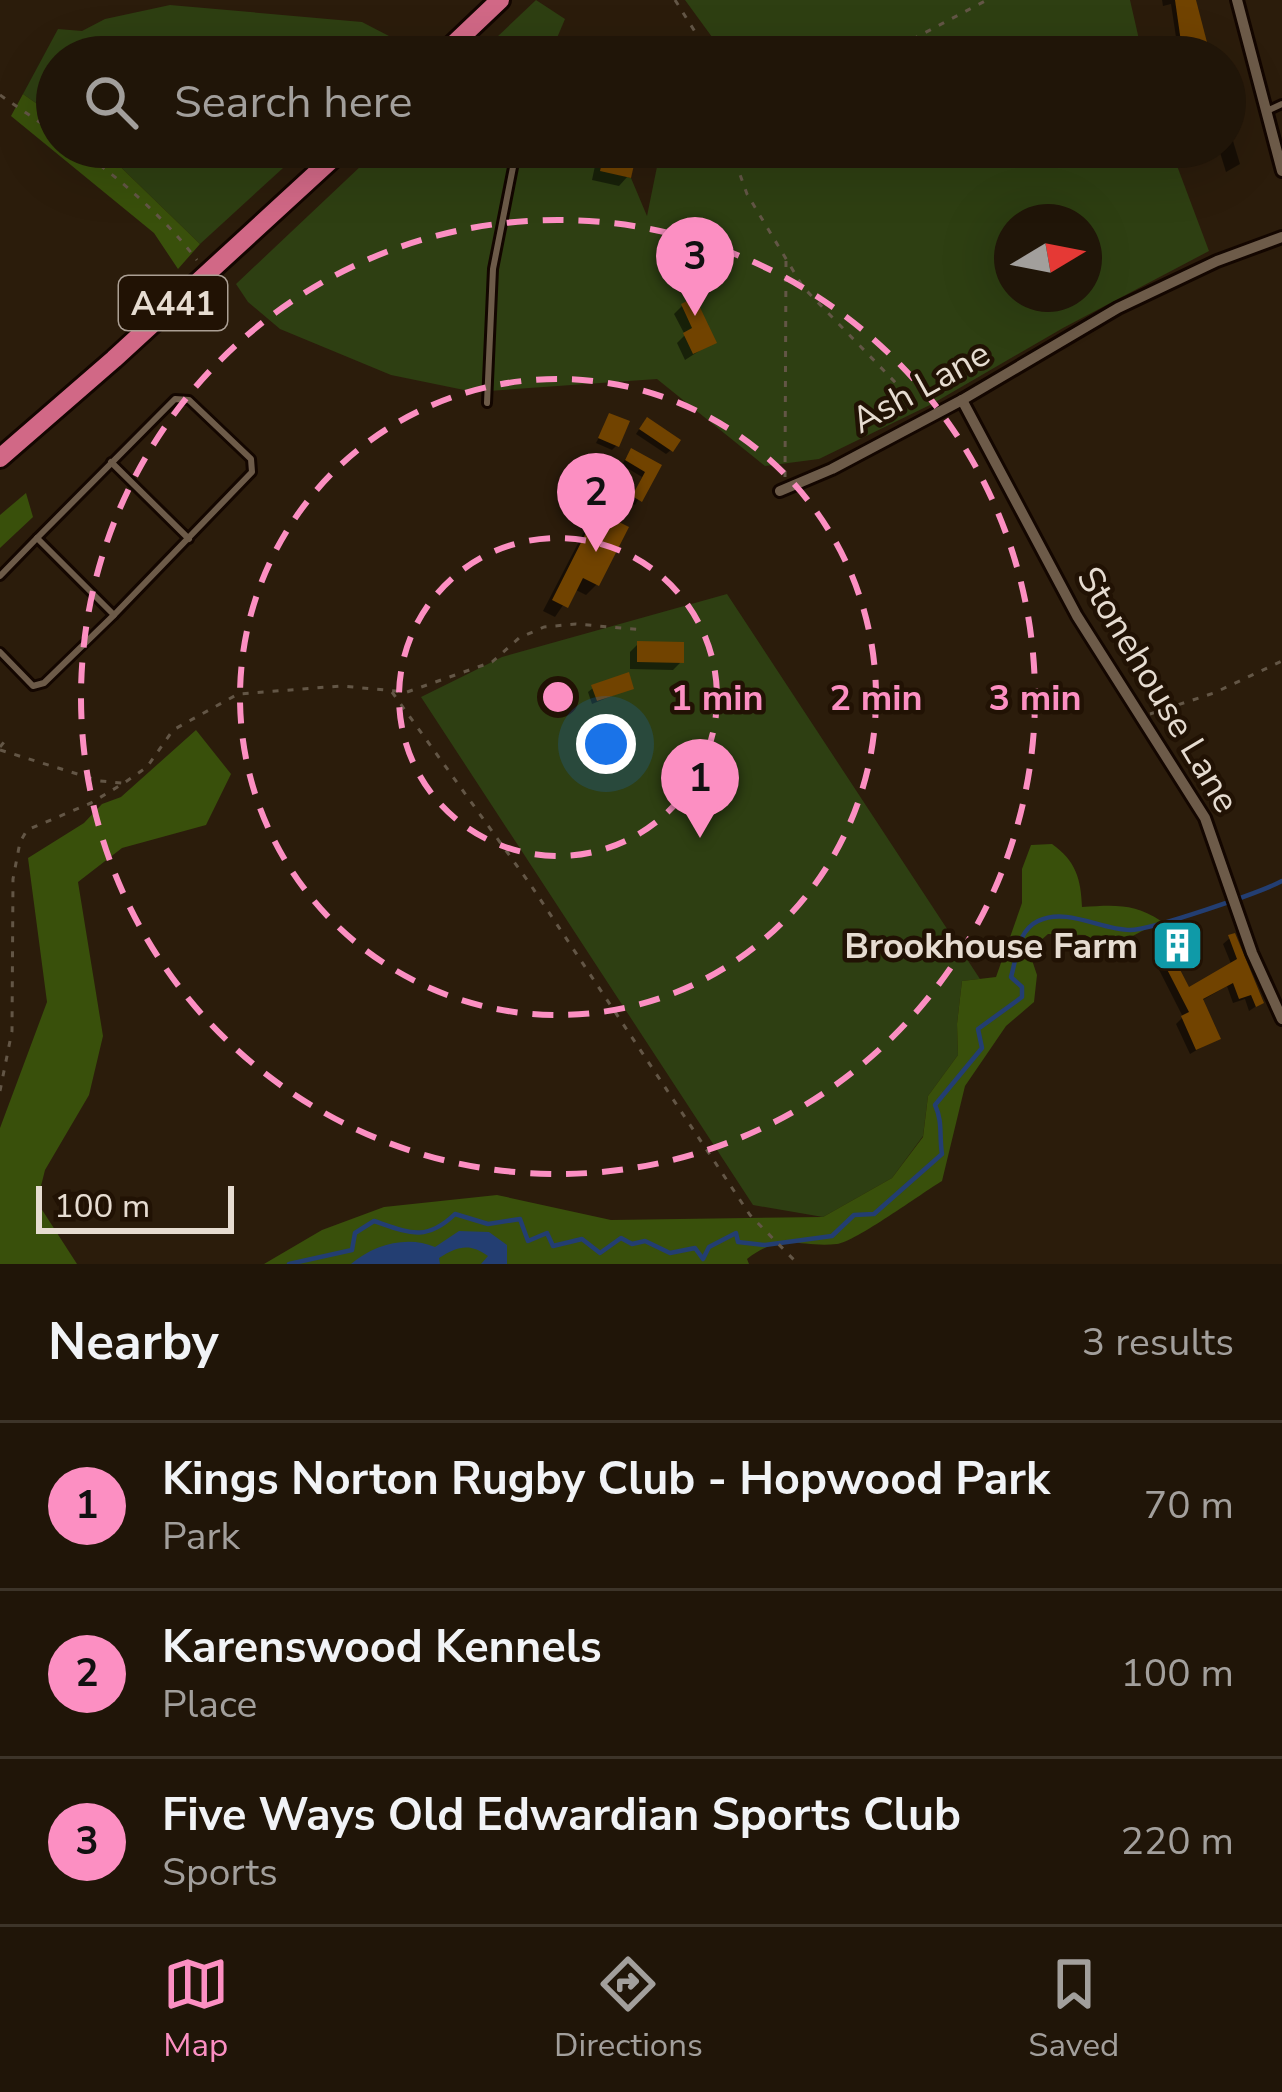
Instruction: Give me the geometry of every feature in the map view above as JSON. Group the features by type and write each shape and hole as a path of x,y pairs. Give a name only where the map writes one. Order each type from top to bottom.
{"highway":[{"path":"462,36 500,0"},
{"name":"A441","path":"0,458 322,168"}],"street":[{"path":"1237,0 1281,162"},
{"name":"Ash Lane","path":"780,491 962,400 1118,308 1216,260 1282,236"},
{"name":"Stonehouse Lane","path":"962,400 1077,616 1204,818 1252,953 1282,1019"}],"lane":[{"path":"1265,111 1282,105"},
{"path":"487,403 493,269 513,168"},
{"path":"0,576 175,398 189,400 251,459 252,472 44,683 34,686 0,652"},
{"path":"111,462 189,539"},
{"path":"37,538 115,615"}],"path":[{"path":"675,0 698,36"},
{"path":"919,36 987,0"},
{"path":"0,95 36,120"},
{"path":"105,168 175,232 206,272"},
{"path":"738,168 747,194 803,286 927,418"},
{"path":"780,491 787,470 786,257"},
{"path":"0,1091 12,1031 14,879 20,842 34,825 124,783 147,767 172,730 238,694 341,686 391,691 419,688 492,662 519,638 552,625 644,629"},
{"path":"1142,719 1282,661"},
{"path":"391,691 530,884 750,1215 799,1264"},
{"path":"8,736 0,748 100,782 124,783"}],"green space":[{"path":"536,0 565,19 558,36 498,36"},
{"path":"685,0 1130,0 1138,36 711,36"},
{"path":"170,5 362,22 389,36 54,36 58,29 82,31 105,19"},
{"path":"36,70 36,103 23,94"},
{"path":"23,94 36,103 36,136 11,116"},
{"path":"75,168 122,168 200,244 178,269 154,233"},
{"path":"122,168 283,168 200,244"},
{"path":"359,168 600,168 631,178 647,216 657,168 1178,168 1209,251 1102,307 1102,204 994,204 994,312 1093,312 932,404 819,459 765,466 657,379 474,392 391,375 280,329 248,302 236,284"},
{"path":"26,493 33,517 0,548 0,515"},
{"path":"727,594 980,979 962,981 958,1055 928,1096 923,1136 892,1178 823,1217 753,1205 421,697 502,657"},
{"path":"196,730 231,774 206,825 122,848 78,882 103,1036 89,1095 45,1170 37,1202 77,1264 0,1264 0,1128 47,1002 28,858 84,823 102,804 121,797"},
{"path":"1052,844 1076,871 1082,907 1123,906 1161,921 1110,948 1085,935 1048,934 1029,951 1037,975 1034,1002 1006,1026 965,1086 942,1181 858,1235 837,1244 771,1245 747,1259 749,1264 264,1264 322,1230 384,1207 497,1195 611,1220 823,1217 892,1178 923,1137 928,1096 958,1055 962,981 996,977 1022,903 1022,869 1031,845"}],"water":[{"path":"459,1231 489,1232 507,1245 507,1264 481,1264 488,1256 464,1248 439,1258 440,1264 351,1264 391,1244 435,1247"}],"building":[{"path":"1175,0 1196,0 1205,36 1180,36"},
{"path":"601,168 633,168 631,178"},
{"path":"695,297 717,343 693,354 683,333 692,328 681,304"},
{"path":"609,413 630,421 619,447 598,438"},
{"path":"647,417 681,440 673,452 639,429"},
{"path":"631,448 662,465 642,502 632,496 645,472 625,460"},
{"path":"597,511 629,527 599,586 583,578 568,608 552,600"},
{"path":"637,641 684,642 684,663 637,662"},
{"path":"629,672 634,689 597,701 591,685"},
{"path":"1184,928 1194,949 1174,958 1189,987 1237,959 1228,935 1235,933 1264,1003 1256,1007 1251,995 1239,999 1233,983 1203,999 1221,1039 1196,1050 1181,1016 1189,1012 1156,948 1168,942 1166,936"}],"waterway":[{"path":"289,1264 352,1250 355,1233 374,1221 426,1232 455,1214 488,1224 520,1219 528,1241 547,1233 553,1246 582,1239 600,1253 621,1238 632,1244 645,1241 670,1253 695,1248 703,1259 709,1247 736,1233 738,1242 765,1245 832,1236 854,1215 874,1214 942,1154 935,1105 982,1048 978,1029 1022,997 1022,987 1011,977 1019,945 1031,925 1061,916 1119,929 1142,928 1282,881"}],"place":[{"name":"Five Ways Old Edwardian Sports Club","path":"695,316"},
{"name":"Karenswood Kennels","path":"596,552"},
{"name":"Kings Norton Rugby Club - Hopwood Park","path":"700,838"},
{"name":"Brookhouse Farm","path":"1177,945"}]}
